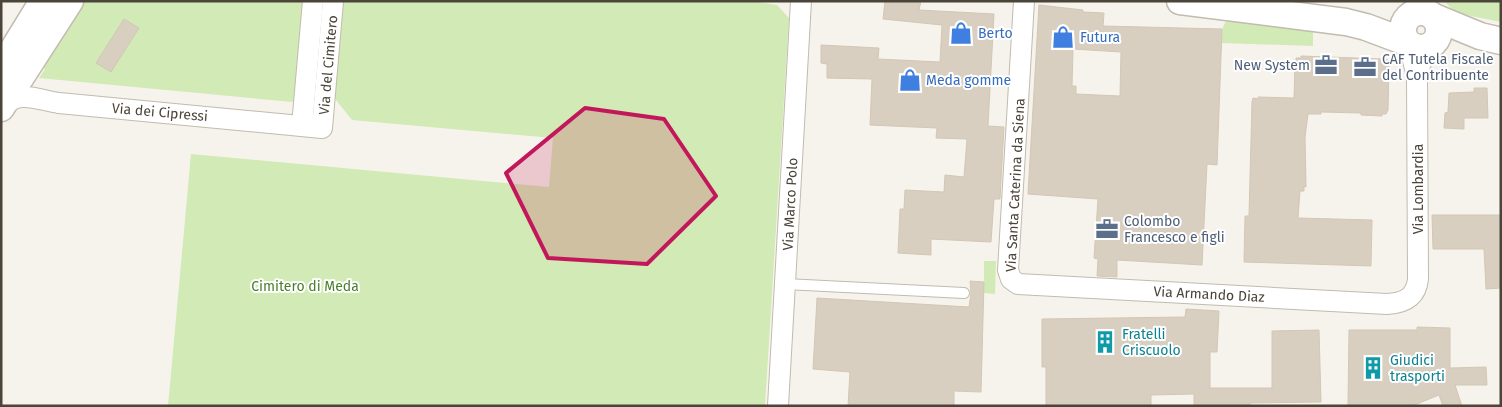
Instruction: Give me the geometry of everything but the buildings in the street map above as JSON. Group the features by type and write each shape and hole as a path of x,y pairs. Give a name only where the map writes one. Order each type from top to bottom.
{"street":[{"path":"1,69 43,1"},
{"path":"2,108 70,1"},
{"name":"Via del Cimitero","path":"312,127 313,1"},
{"name":"Via del Cimitero","path":"312,127 333,1"},
{"name":"Via Marco Polo","path":"778,406 802,1"},
{"name":"Via Santa Caterina da Siena","path":"1011,279 1008,270 1024,1"},
{"path":"1180,1 1346,22 1420,25 1497,40"},
{"name":"Via Lombardia","path":"1408,300 1414,294 1418,279 1418,76 1420,65 1420,25"},
{"name":"Via dei Cipressi","path":"2,108 12,98 24,96 59,103 312,127"},
{"name":"Via Armando Diaz","path":"1011,279 1018,284 1387,304 1408,300"}],"lane":[{"path":"785,284 964,293"}],"highlighted area":[{"path":"585,108 664,119 716,196 647,264 548,258 506,173"}],"green space":[{"path":"80,1 306,1 297,96 292,102 39,78 45,69 40,66"},
{"name":"Cimitero di Meda","path":"339,1 750,1 777,5 789,18 765,406 168,406 191,154 549,187 553,138 352,120 332,95"},
{"path":"1444,1 1501,1 1501,22 1456,13"},
{"path":"1228,19 1313,30 1313,46 1221,43 1223,27"},
{"path":"984,261 996,261 995,294 984,293"}],"place":[{"name":"Berto","path":"961,33"},
{"name":"Futura","path":"1063,37"},
{"name":"New System","path":"1326,65"},
{"name":"CAF Tutela Fiscale del Contribuente","path":"1365,67"},
{"name":"Meda gomme","path":"910,80"},
{"name":"Colombo Francesco e figli","path":"1107,229"},
{"name":"Fratelli Criscuolo","path":"1105,342"},
{"name":"Giudici trasporti","path":"1373,368"}]}
